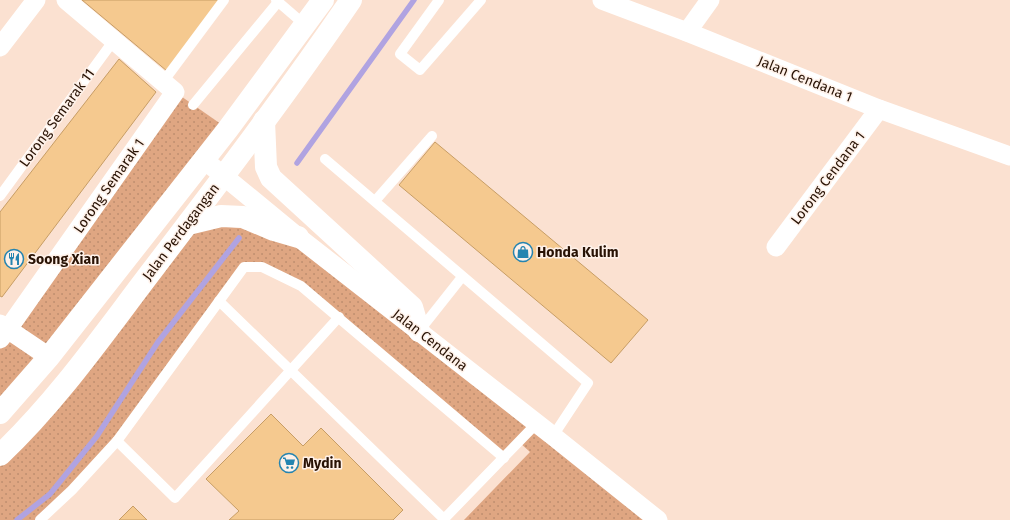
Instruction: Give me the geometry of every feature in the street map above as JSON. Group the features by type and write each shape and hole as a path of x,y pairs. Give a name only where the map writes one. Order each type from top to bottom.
{"main road":[{"name":"Jalan Perdagangan","path":"0,413 49,357 228,129 322,0"},
{"name":"Jalan Perdagangan","path":"0,455 13,443 72,376 224,176 351,0"},
{"path":"264,121 266,167 270,178 412,307 419,331"},
{"path":"188,224 221,216 243,216 274,230 298,237"}],"street":[{"path":"0,47 36,0"},
{"path":"66,0 169,87"},
{"name":"Jalan Cendana 1","path":"602,0 687,32 879,109 1010,156"},
{"path":"687,32 710,0"},
{"name":"Lorong Semarak 1","path":"3,331 169,87"},
{"name":"Lorong Cendana 1","path":"776,247 879,109"},
{"name":"Jalan Cendana","path":"203,160 298,237 537,423 658,520"},
{"path":"3,331 49,357"}],"lane":[{"path":"169,87 224,0"},
{"path":"439,0 400,54 420,70 481,0"},
{"path":"193,105 277,1 305,25"},
{"name":"Lorong Semarak 11","path":"0,196 114,40"},
{"path":"375,201 432,136"},
{"path":"325,160 588,383 553,436"},
{"path":"40,520 72,490 117,441 244,267 262,267 301,286 504,458"},
{"path":"419,331 462,277"},
{"path":"219,301 443,519 537,423"},
{"path":"117,441 175,498 339,317"}],"shaded area":[{"path":"175,92 228,129 0,413 0,339"},
{"path":"188,224 274,230 658,520 464,520 530,452 519,442 504,458 301,286 262,267 244,267 117,441 39,520 0,520 0,455"}],"building":[{"path":"82,0 221,0 167,71"},
{"path":"119,59 156,92 2,297 0,296 0,212"},
{"name":"Honda Kulim","path":"435,142 648,320 611,363 399,185"},
{"name":"Mydin","path":"271,414 303,446 321,428 403,510 393,520 229,520 239,511 206,479"},
{"path":"133,506 147,520 119,520"}],"waterway":[{"path":"297,163 414,0"},
{"path":"17,520 50,494 97,436 158,342 239,238"}],"place":[{"name":"Honda Kulim","path":"523,252"},
{"name":"Soong Xian","path":"14,259"},
{"name":"Mydin","path":"289,463"}]}
